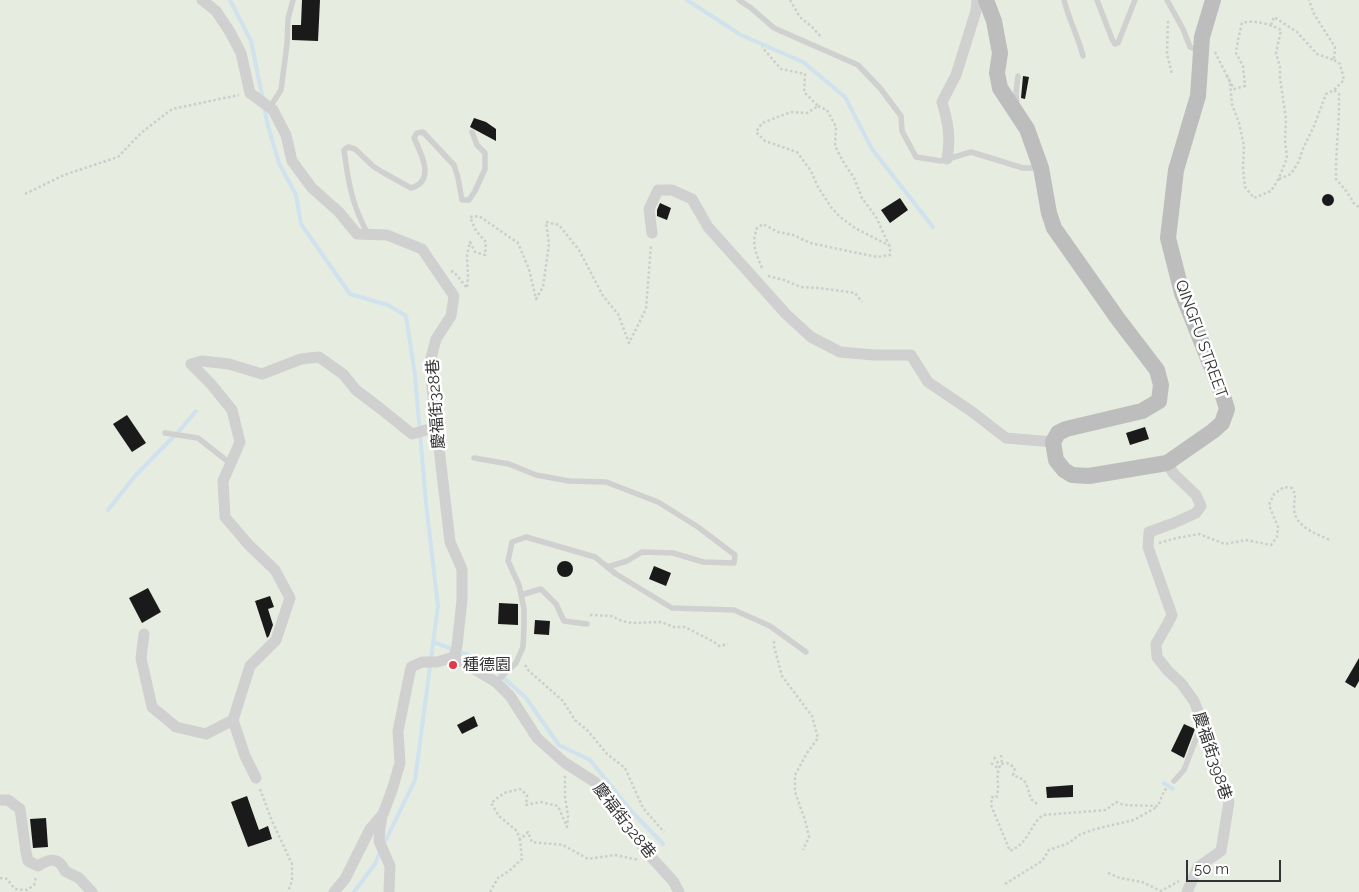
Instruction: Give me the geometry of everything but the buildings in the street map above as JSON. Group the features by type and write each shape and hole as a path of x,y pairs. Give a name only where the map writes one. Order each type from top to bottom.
{"street":[{"path":"202,0 216,10 234,39 241,53 254,95"},
{"path":"947,159 949,148 948,125 942,102 956,75 976,11 977,0"},
{"path":"652,234 649,209 658,190 672,190 692,200 708,227 780,307 811,337 840,352 912,356 928,382 972,411 1006,438 1053,442 1058,433 1066,429 1142,411 1159,401 1161,385 1156,370 1054,228 1049,213 1041,168 1027,129 1000,88 997,73 1000,53 994,21 986,0"},
{"name":"QINGFU STREET","path":"1053,442 1056,460 1064,470 1072,475 1089,476 1167,463 1222,423 1227,409 1182,293 1168,238 1176,170 1198,96 1202,37 1213,0"},
{"name":"慶福街328巷","path":"254,95 273,110 286,135 292,161 312,188 338,212 357,234 387,235 422,249 454,296 451,316 436,339 430,358 432,428 450,542 462,569 462,600 455,652 496,681 510,696 537,738 564,763 595,782 616,813 673,881 679,892"},
{"name":"慶福街328巷","path":"233,720 250,666 276,640 290,598 275,570 224,517 223,481 240,442 232,410 211,384 191,364 202,361 228,364 262,374 301,359 320,357 343,374 356,390 412,434 432,428"},
{"path":"1148,547 1149,532 1196,513 1201,506 1196,495 1174,474 1167,463"},
{"name":"慶福街398巷","path":"1148,547 1172,614 1156,644 1157,657 1181,683 1194,701 1229,802 1221,851 1198,867"},
{"path":"144,634 142,658 152,707 176,727 206,734 233,720 245,756 256,778"},
{"path":"389,892 390,866 380,841 380,828 400,763 398,731 411,667 422,662 438,662 455,652"},
{"path":"0,800 8,800 20,809 28,861 38,866 45,861 56,860 62,864 65,871 79,878 92,892"},
{"path":"334,892 345,879 370,829 383,814"},
{"path":"1187,892 1198,867"}],"lane":[{"path":"270,107 281,90 288,19 293,0"},
{"path":"739,0 774,28 858,65 880,88 901,116 902,131 916,157 941,161 971,152 1023,168 1041,168"},
{"path":"1064,0 1083,56"},
{"path":"1097,0 1115,44 1118,43 1135,0"},
{"path":"1168,2 1183,29 1190,48 1202,52"},
{"path":"1018,76 1016,92 1018,114"},
{"path":"368,235 356,212 344,150 348,147 355,150 374,167 411,188 418,186 424,178 423,158 414,138 417,133 423,132 454,165 462,200 469,200 475,191 484,169 485,161 485,153 478,145 472,132"},
{"path":"165,433 198,438 231,464"},
{"path":"474,458 509,464 536,475 606,482 658,502 698,527 735,555 734,563 703,562 673,553 642,552 627,561 607,567"},
{"path":"496,681 516,663 523,647 524,609 519,585 508,561 512,542 526,537 595,557 616,574 672,608 734,610 770,626 806,652"},
{"path":"521,595 540,590 556,604 564,621 587,624"},
{"path":"1174,780 1184,770 1202,721"}],"path":[{"path":"790,0 800,17 812,27 827,44 831,52"},
{"path":"1309,0 1314,14 1335,47 1334,60"},
{"path":"1168,2 1167,54 1172,74"},
{"path":"1271,25 1274,17 1297,32 1317,54 1340,64 1344,80 1334,90 1326,94 1302,151 1300,161 1291,174 1278,180"},
{"path":"1204,31 1230,82 1232,104 1239,123 1244,146 1243,168 1245,188 1254,198 1271,191 1287,158 1285,140 1286,119 1280,67 1276,53 1281,30 1271,25 1247,21 1242,23 1236,53 1242,66 1245,86 1234,89 1227,76"},
{"path":"762,47 782,69 805,74 804,92 818,106 827,110 836,127 835,146 854,178 862,198 876,217 890,246 890,255 877,257 810,243 792,235 778,232 763,224 756,228 754,236 754,245 763,272 770,277 801,287 855,293 862,302"},
{"path":"1334,90 1339,94 1340,111 1336,179 1347,192 1355,206 1359,207"},
{"path":"25,194 64,175 118,157 142,132 172,109 214,99 254,95"},
{"path":"818,106 808,113 791,112 762,123 756,132 765,141 797,152 811,171 818,187 839,216 855,228 890,246"},
{"path":"433,266 454,272 467,288 467,255 470,242 475,252 485,255 486,242 476,231 470,217 479,216 518,243 529,268 536,299 543,287 549,244 546,222 559,225 579,250 603,296 618,314 629,343 646,309 652,234"},
{"path":"1148,547 1177,538 1199,534 1225,544 1246,540 1272,545 1278,537 1278,527 1269,505 1274,494 1284,487 1292,488 1296,495 1294,508 1297,521 1330,540"},
{"path":"589,615 610,616 632,623 661,622 674,627 685,627 719,646 728,644"},
{"path":"775,629 774,646 782,676 812,716 818,738 795,775 794,792 805,820 809,837 802,850"},
{"path":"520,655 528,671 548,687 562,701 575,720 588,731 607,754 625,768 643,808 664,832"},
{"path":"1001,755 1000,766 997,770 998,794 996,798 992,797 991,806 1010,851 1024,842 1035,822 1043,815 1106,810 1116,802 1124,805 1158,806"},
{"path":"994,757 1000,766"},
{"path":"490,892 498,878 522,859 517,831 500,816 491,802 504,794 520,789 527,795 526,805 541,802 558,806 567,826 564,763"},
{"path":"991,763 1000,766 1007,763 1014,767 1013,775 1024,780 1031,799 1037,804"},
{"path":"256,778 272,821 292,864 292,881 288,892"},
{"path":"1005,884 1042,861 1049,850 1095,829 1134,820 1158,806 1164,791"},
{"path":"520,840 528,832 532,842 563,845 588,859 615,856 658,864"},
{"path":"0,878 7,880 15,889 27,890 34,885 38,866"},
{"path":"1108,873 1120,878 1142,882 1161,891 1177,883 1198,867"}],"shaded area":[{"path":"0,0 1359,0 1359,892 0,892"}],"waterway":[{"path":"230,0 251,41 263,100"},
{"path":"687,0 741,35 803,62 845,97 872,149 933,227"},
{"path":"264,106 279,163 296,195 301,224 350,294 388,305 406,316 415,375 426,503 438,606 415,780 383,846"},
{"path":"108,510 135,476 196,411"},
{"path":"433,642 485,661 526,698 559,745 590,760 632,812 663,844"},
{"path":"1164,783 1173,789"},
{"path":"354,892 375,864 380,852"}],"place":[{"name":"種德園","path":"453,665"}]}
